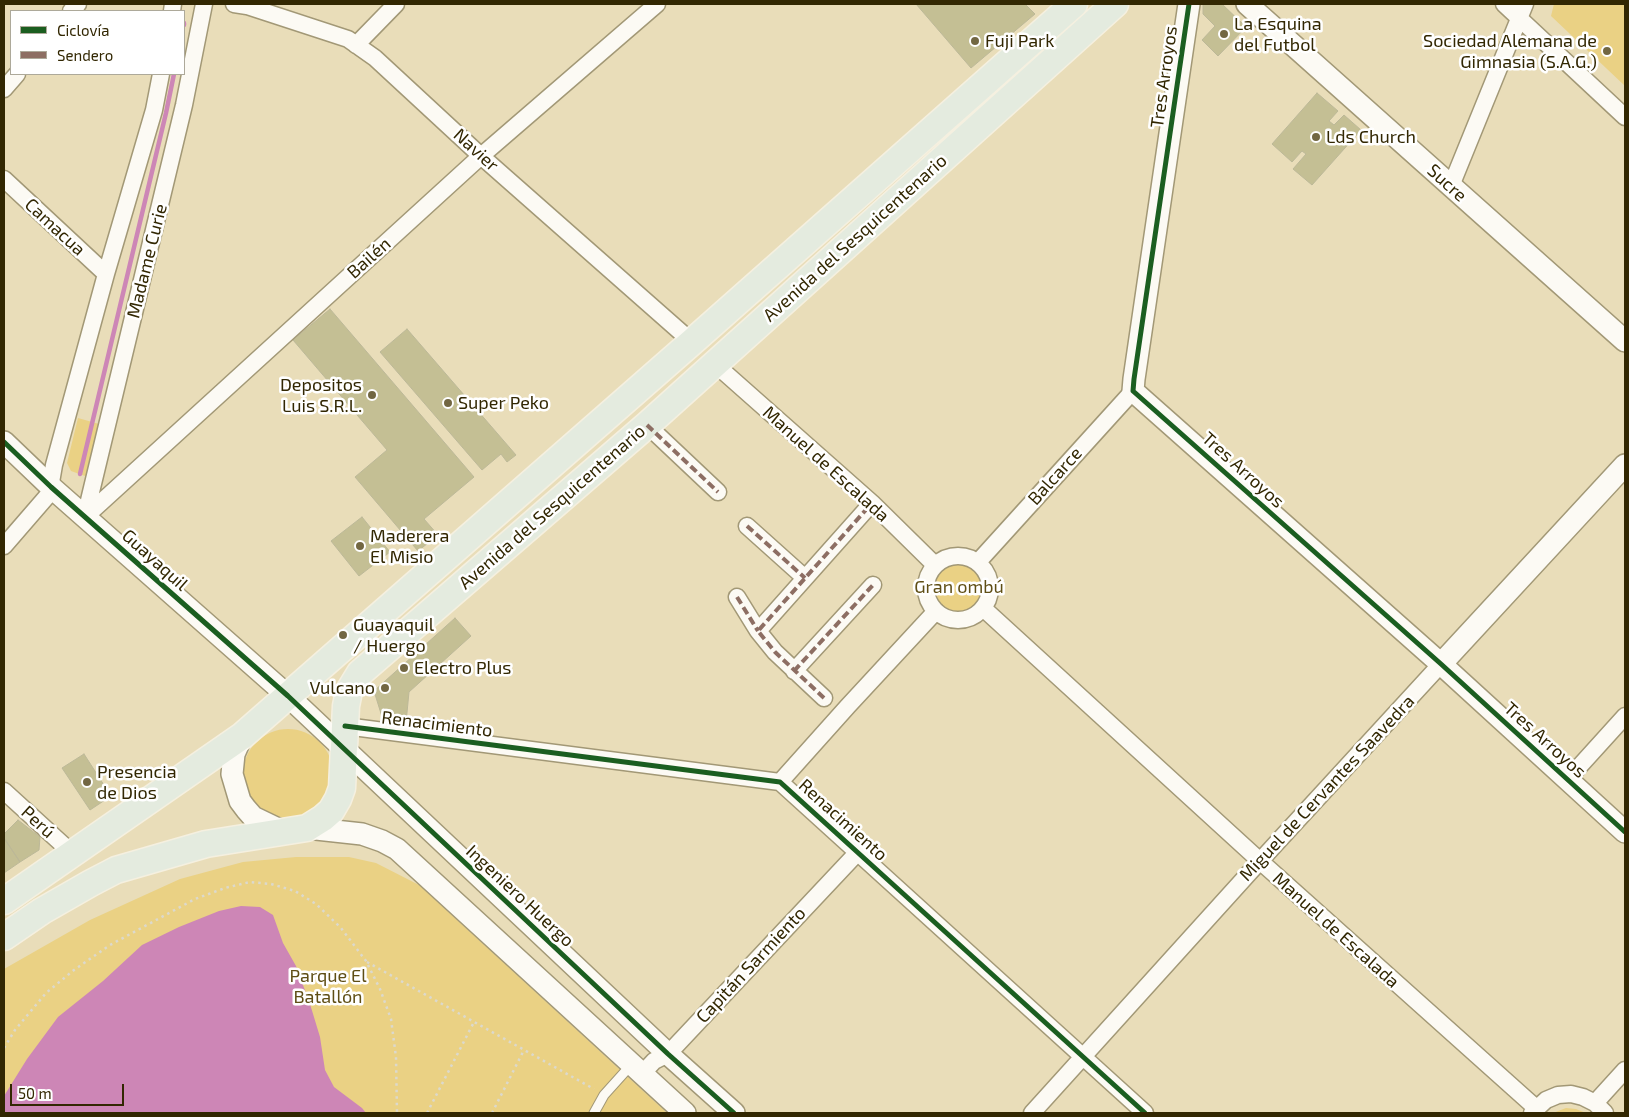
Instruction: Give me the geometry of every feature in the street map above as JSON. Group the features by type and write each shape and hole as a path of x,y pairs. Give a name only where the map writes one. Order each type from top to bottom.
{"main road":[{"name":"Avenida del Sesquicentenario","path":"4,901 242,736 1074,4"},
{"name":"Avenida del Sesquicentenario","path":"4,936 91,882 116,870 206,844 294,829 332,811 342,788 348,691 360,673 647,425 1115,4"}],"street":[{"name":"Madame Curie","path":"85,517 184,105 204,4"},
{"name":"Navier","path":"234,4 247,6 348,39 375,58 481,156 692,342"},
{"path":"356,45 396,4"},
{"name":"Bailén","path":"85,517 481,156 657,4"},
{"name":"Tres Arroyos","path":"1189,4 1134,379 1134,390 1441,664 1625,832"},
{"name":"Sucre","path":"1247,4 1625,341"},
{"path":"1504,4 1522,11 1625,116"},
{"path":"1451,186 1522,11"},
{"path":"4,89 16,75"},
{"name":"Madame Curie","path":"51,487 54,465 106,274 154,110 161,75"},
{"name":"Camacua","path":"4,179 106,274"},
{"name":"Manuel de Escalada","path":"715,364 872,503 935,565"},
{"name":"Balcarce","path":"978,562 1134,390"},
{"path":"647,425 718,492"},
{"name":"Guayaquil","path":"4,442 51,487 288,696"},
{"name":"Miguel de Cervantes Saavedra","path":"1032,1113 1260,861 1625,465"},
{"path":"4,546 43,502 49,494 51,487"},
{"path":"758,631 872,503"},
{"path":"747,526 805,578"},
{"path":"951,556 969,558 978,562 985,570 989,579 988,599 983,608 976,614 960,620 943,616 936,611 929,603 926,594 929,574 935,565 951,556"},
{"path":"794,670 873,585"},
{"path":"737,597 758,631 775,652 824,698"},
{"name":"Manuel de Escalada","path":"983,608 1534,1111"},
{"path":"780,782 936,611"},
{"name":"Ingeniero Huergo","path":"288,696 344,737 668,1054 734,1113"},
{"path":"1568,779 1625,716"},
{"path":"242,736 234,754 232,774 240,801 254,817 294,829 362,834 382,841 398,850 685,1113"},
{"name":"Renacimiento","path":"344,737 780,782 1145,1113"},
{"name":"Perú","path":"4,791 72,853"},
{"name":"Capitán Sarmiento","path":"636,1070 668,1054 858,852"},
{"path":"1534,1111 1546,1100 1558,1095 1577,1096 1600,1108 1625,1070"}],"lane":[{"path":"594,1113 604,1095 636,1070"}],"path":[{"path":"4,1048 15,1030 46,993 110,944 195,899 250,882 271,884 295,891 316,904 341,928 366,961 380,989 391,1019 396,1057 397,1113"},
{"path":"366,961 604,1095"},
{"path":"427,1113 474,1022"},
{"path":"492,1113 524,1050"}],"green space":[{"name":"Sociedad Alemana de Gimnasia (S.A.G.)","path":"1554,4 1625,4 1625,86 1551,16"},
{"path":"78,418 106,426 92,471 85,476 71,471 67,463"},
{"name":"Gran ombú","path":"959,559 970,561 979,567 985,576 987,587 985,598 979,607 970,613 959,615 948,613 939,607 933,598 931,587 933,576 939,567 948,561"},
{"path":"288,729 305,733 320,742 329,757 333,774 329,791 320,806 305,815 288,819 271,815 256,806 247,791 243,774 247,757 256,742 271,733"},
{"name":"Parque El Batallón","path":"296,857 349,857 376,863 419,885 667,1113 4,1113 4,969 90,920 180,879 243,862"},
{"path":"1566,1108 1576,1109 1586,1113 1553,1113"}],"shaded area":[{"path":"241,906 260,907 273,915 283,943 296,966 310,1004 320,1037 325,1070 334,1087 366,1113 4,1113 4,1096 27,1059 58,1017 103,981 142,945 179,927 219,911"}],"building":[{"name":"Fuji Park","path":"916,4 1025,4 1035,14 971,68"},
{"name":"La Esquina del Futbol","path":"1203,4 1222,4 1246,27 1218,56 1202,40 1215,26 1203,14"},
{"name":"Lds Church","path":"1317,93 1338,111 1329,121 1334,125 1344,115 1361,130 1312,185 1293,169 1306,154 1302,151 1292,162 1272,144"},
{"name":"Depositos Luis S.R.L.","path":"330,309 474,477 424,519 438,535 418,551 355,477 387,450 293,340"},
{"name":"Super Peko","path":"407,329 516,455 507,462 501,454 482,470 380,352"},
{"name":"Maderera El Misio","path":"362,517 390,552 359,576 331,541"},
{"path":"455,618 471,636 409,692 406,723 383,720 374,691"},
{"name":"Presencia de Dios","path":"84,754 111,796 90,810 62,768"},
{"path":"18,820 40,837 39,850 20,862 4,838 4,834"},
{"path":"4,838 20,862 4,873"}],"waterway":[{"path":"80,474 174,75"}],"marked path":[{"path":"647,425 718,492"},
{"path":"824,698 775,652 758,631 872,503"},
{"path":"747,526 805,578"},
{"path":"794,671 873,585"},
{"path":"737,597 758,631"}],"cycle path":[{"path":"1189,4 1133,391 1441,664 1625,832"},
{"path":"4,442 51,487 288,696 668,1054 734,1113"},
{"path":"345,726 780,782 1145,1113"}],"place":[{"name":"La Esquina del Futbol","path":"1224,34"},
{"name":"Fuji Park","path":"975,41"},
{"name":"Sociedad Alemana de Gimnasia (S.A.G.)","path":"1607,51"},
{"name":"Lds Church","path":"1316,137"},
{"name":"Depositos Luis S.R.L.","path":"372,395"},
{"name":"Super Peko","path":"448,403"},
{"name":"Maderera El Misio","path":"360,546"},
{"name":"Guayaquil / Huergo","path":"343,635"},
{"name":"Electro Plus","path":"404,668"},
{"name":"Vulcano","path":"385,688"},
{"name":"Presencia de Dios","path":"87,782"}]}
